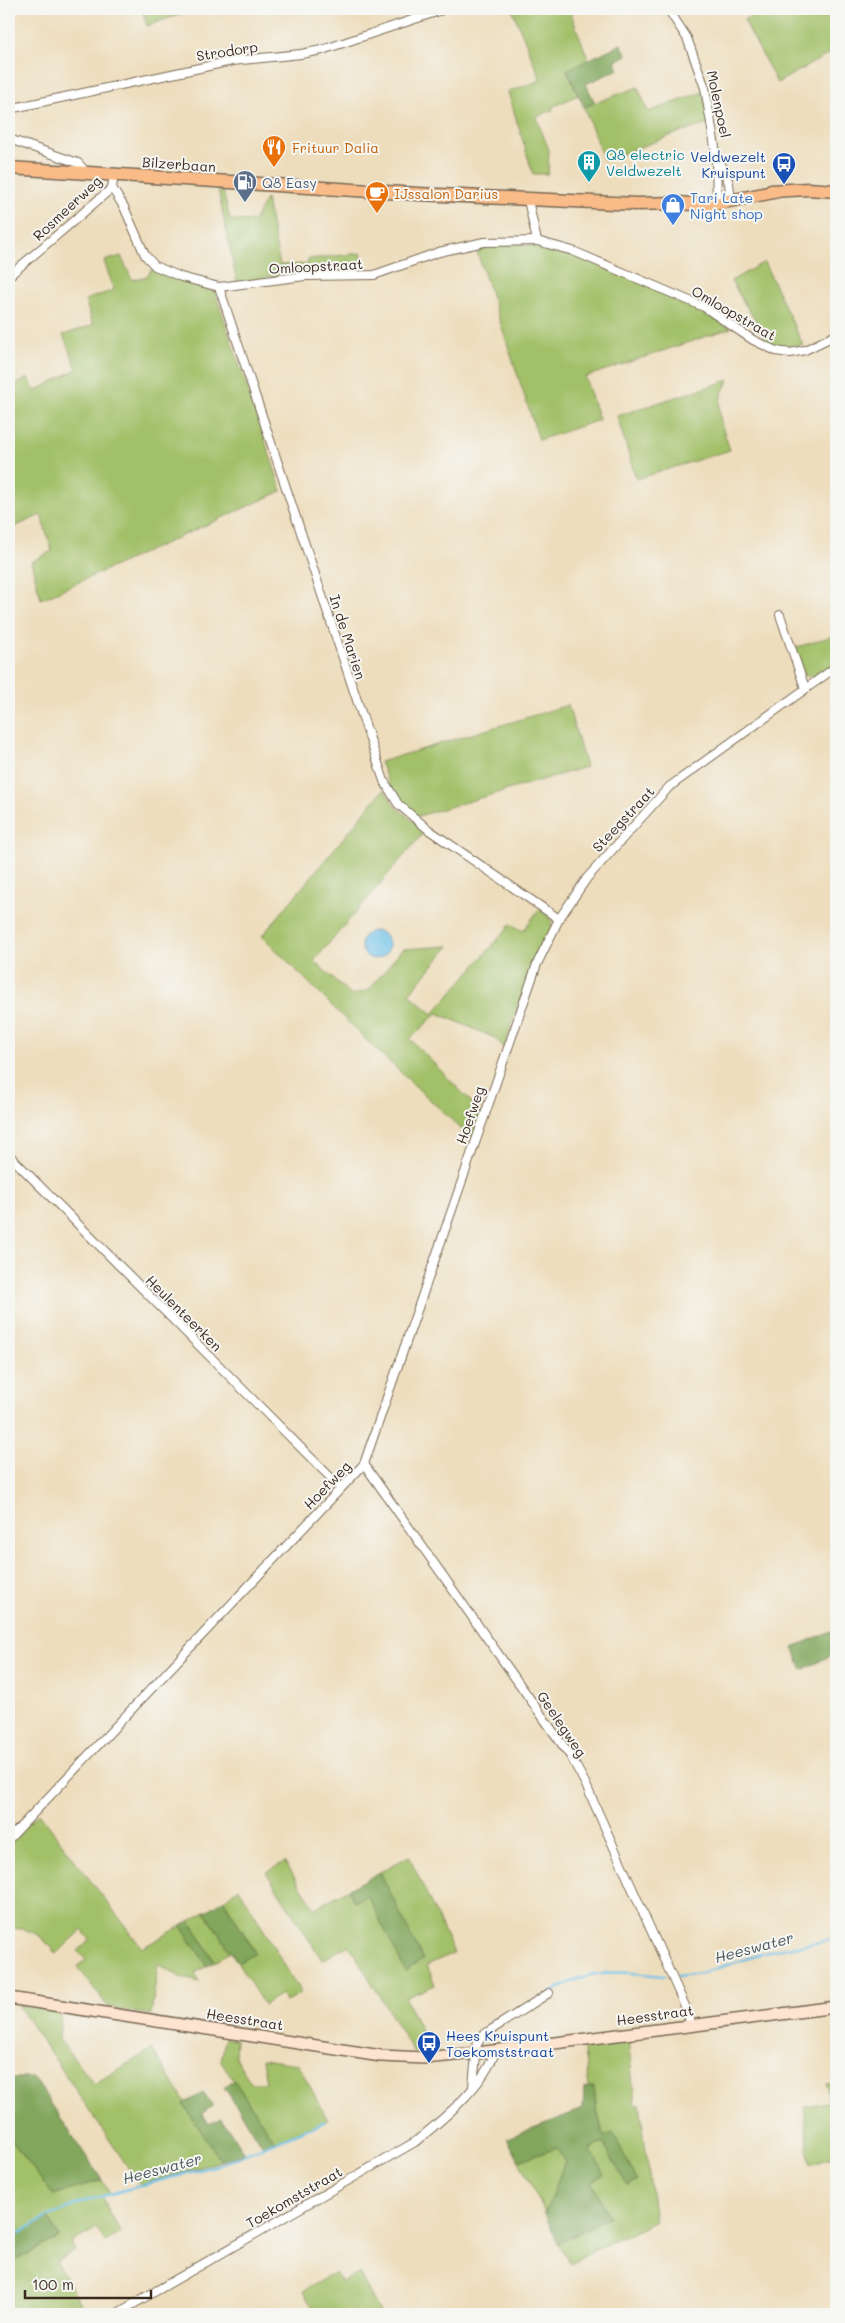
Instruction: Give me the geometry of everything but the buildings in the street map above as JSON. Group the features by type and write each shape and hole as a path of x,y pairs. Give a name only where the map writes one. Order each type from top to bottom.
{"main road":[{"name":"Bilzerbaan","path":"9,168 528,200 636,204 716,200 778,191 836,190"}],"street":[{"name":"Strodorp","path":"9,109 232,61 322,50 445,9"},
{"name":"Molenpoel","path":"668,9 687,38 705,88 716,153 716,200"},
{"path":"9,140 78,163 87,174"},
{"name":"Molenpoel","path":"716,153 732,197"},
{"name":"Rosmeerweg","path":"9,276 112,188 114,175"},
{"name":"Omloopstraat","path":"112,188 124,207 145,256 155,266 181,277 219,287 305,276 362,277 374,275 439,252 484,242 537,241 573,251 704,307 753,340 776,351 790,353 805,350 836,335"},
{"path":"528,200 537,241"},
{"name":"In de Marien","path":"219,287 366,730 390,794 408,815 559,919"},
{"path":"780,615 805,688"},
{"name":"Steegstraat","path":"506,1052 537,964 559,919 587,878 670,787 836,666"},
{"name":"Hoefweg","path":"9,1839 364,1464 506,1052"},
{"name":"Heulenteerken","path":"9,1155 341,1488"},
{"name":"Geelegweg","path":"364,1464 577,1768 685,2006 691,2025"},
{"path":"473,2086 477,2044 483,2035 549,1994"},
{"name":"Heesstraat","path":"9,1998 380,2056 424,2058 495,2051 836,2007"},
{"name":"Toekomststraat","path":"116,2314 415,2142 442,2120 473,2086 491,2065 495,2051"}],"green space":[{"path":"142,9 192,9 192,10 147,26"},
{"path":"512,9 569,9 589,61 567,70 578,95 552,107 553,110 536,117 549,150 548,174 533,174 508,92 541,80"},
{"path":"765,9 836,9 836,50 777,83 744,20"},
{"path":"621,44 627,55 615,62 619,69 586,84 595,103 584,107 567,70"},
{"path":"638,87 648,112 703,92 709,124 680,132 604,161 584,107"},
{"path":"218,190 223,191 230,220 254,221 266,199 280,265 308,264 308,259 361,253 366,274 279,275 237,283"},
{"path":"500,244 537,245 575,255 697,307 731,328 585,377 599,420 539,440 475,246"},
{"path":"121,256 132,280 147,276 152,269 215,292 282,491 41,599 31,562 52,551 41,515 9,529 9,388 28,378 35,391 77,369 63,335 93,325 85,300 114,290 104,261"},
{"path":"764,262 803,345 771,347 731,281"},
{"path":"729,380 719,406 721,422 730,450 636,479 617,416"},
{"path":"836,635 836,663 814,677 805,674 800,667 794,648"},
{"path":"568,705 586,767 415,817 394,796 380,762"},
{"path":"384,789 395,806 425,831 314,961 351,995 369,990 402,949 449,946 409,994 433,1014 511,924 523,931 539,909 548,916 552,924 522,994 504,1048 495,1038 437,1013 410,1039 482,1113 473,1140 366,1040 262,936"},
{"path":"836,1629 836,1653 802,1670 793,1647"},
{"path":"39,1813 142,1948 181,1926 207,1966 195,1973 200,1982 182,1978 158,1964 151,2015 108,2007 77,1966 86,1960 78,1951 90,1940 82,1930 56,1954 36,1934 25,1930 9,1928 9,1843"},
{"path":"409,1856 454,1953 427,1965 435,1985 405,1998 431,2051 414,2053 349,1945 322,1960 266,1872 285,1862 315,1908 349,1889 354,1902 368,1895 423,1960 380,1872"},
{"path":"380,1872 423,1960 405,1971 368,1896 354,1902 349,1889"},
{"path":"239,1888 301,1993 286,2002 281,1994 264,2005 238,1963 255,1952 224,1900"},
{"path":"224,1900 255,1953 238,1963 205,1912"},
{"path":"205,1912 230,1951 215,1962 190,1921"},
{"path":"190,1921 215,1962 207,1966 181,1926"},
{"path":"18,2005 61,2012 59,2039 94,2084 152,2049 186,2103 183,2104 221,2161 140,2185"},
{"path":"225,2038 236,2039 235,2057 251,2083 266,2083 262,2059 298,2064 328,2120 275,2142 221,2061"},
{"path":"628,2038 635,2104 640,2104 655,2222 593,2251 571,2264 558,2244 609,2217 591,2182 590,2149 603,2143 627,2185 637,2180 613,2133 604,2137 597,2112 594,2087 589,2087 583,2044"},
{"path":"9,2078 34,2078 102,2180 53,2195 9,2137"},
{"path":"234,2080 275,2142 263,2146 224,2087"},
{"path":"836,2083 836,2156 810,2165 804,2106 829,2102 827,2084"},
{"path":"594,2087 597,2112 604,2137 613,2133 637,2180 627,2185 603,2143 590,2148 604,2174 592,2182 609,2217 558,2244 545,2213 565,2162 557,2148 519,2161 507,2138 583,2109 584,2088"},
{"path":"203,2093 213,2106 202,2113 209,2124 221,2118 244,2153 221,2161 183,2104"},
{"path":"9,2137 53,2195 102,2180 110,2194 101,2197 121,2233 105,2242 97,2228 71,2243 75,2251 56,2261 87,2314 9,2314 9,2264 59,2237 48,2217 9,2238"},
{"path":"557,2148 565,2162 545,2213 519,2161"},
{"path":"48,2217 59,2237 9,2264 9,2238"},
{"path":"335,2272 342,2282 359,2273 381,2314 317,2314 303,2291"}],"water":[{"path":"375,931 385,935 389,945 385,955 375,959 365,955 361,945 365,935"}],"waterway":[{"name":"Heeswater","path":"677,1976 702,1973 771,1951 836,1939"},
{"name":"Heeswater","path":"551,1992 583,1977 603,1973 665,1976"},
{"name":"Heeswater","path":"9,2239 47,2217 88,2200 221,2164 324,2122"}],"place":[{"name":"Frituur Dalia","path":"274,168"},
{"name":"Q8 electric Veldwezelt","path":"589,183"},
{"name":"Veldwezelt Kruispunt","path":"784,185"},
{"name":"Q8 Easy","path":"245,203"},
{"name":"IJssalon Darius","path":"377,214"},
{"name":"Tari Late Night shop","path":"673,226"},
{"name":"Hees Kruispunt Toekomststraat","path":"429,2064"}]}
